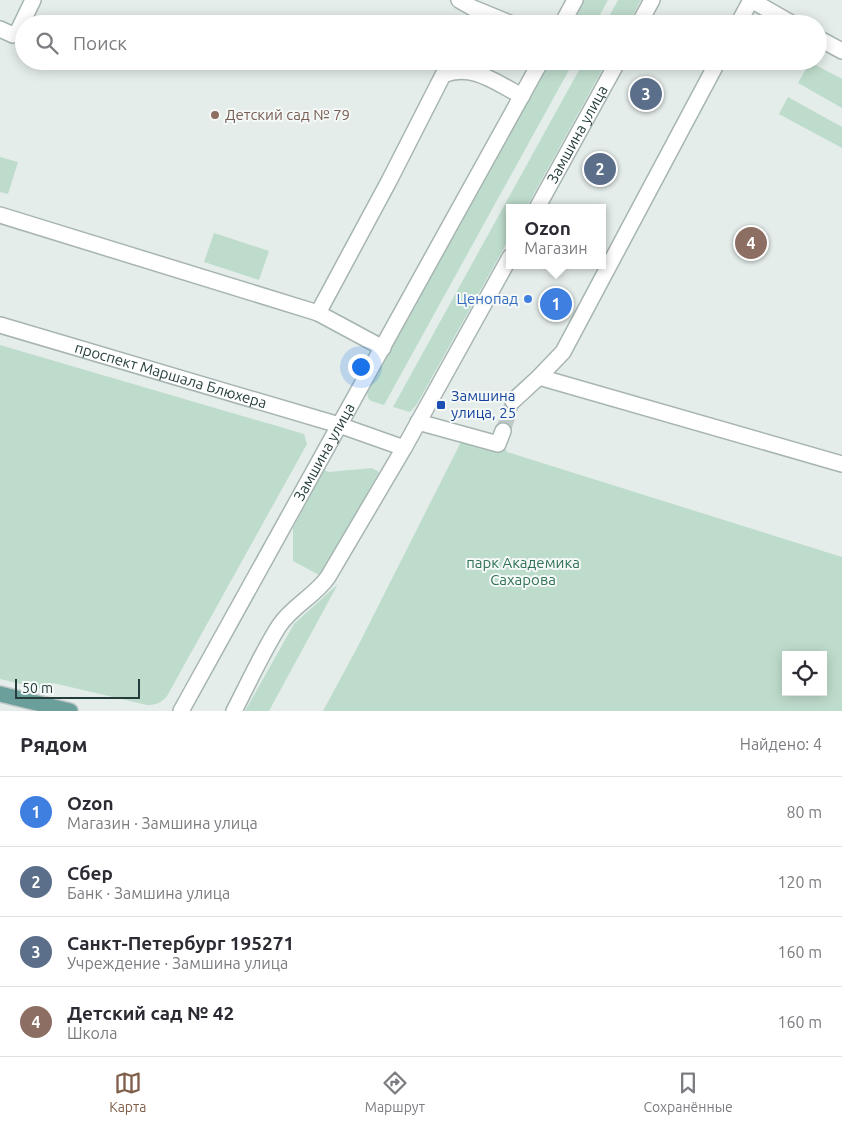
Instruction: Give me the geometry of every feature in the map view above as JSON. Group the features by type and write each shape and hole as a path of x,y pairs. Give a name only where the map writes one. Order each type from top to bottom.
{"main road":[{"path":"0,694 70,711"}],"street":[{"path":"26,15 33,0"},
{"path":"459,0 490,15"},
{"path":"567,15 575,0"},
{"path":"644,15 652,0"},
{"path":"743,15 751,0 777,15"},
{"path":"0,29 13,35 15,33"},
{"path":"827,42 842,50"},
{"path":"318,313 443,76 454,71 467,70 480,74 522,96"},
{"name":"Замшина улица","path":"181,711 537,70"},
{"name":"Замшина улица","path":"539,204 613,70"},
{"path":"513,401 540,377 563,352 713,70"},
{"path":"0,216 318,313 383,348"},
{"path":"234,711 279,626 295,608 321,587 404,448 506,264"},
{"name":"проспект Маршала Блюхера","path":"0,325 340,425 404,448"},
{"path":"540,377 842,464"},
{"path":"418,422 498,444 503,431"}],"green space":[{"path":"584,0 608,0 600,15 576,15"},
{"path":"618,0 641,0 633,15 610,15"},
{"path":"545,70 569,70 384,405 371,401 368,398 367,392"},
{"path":"579,70 602,70 528,204 506,204 506,244 417,404 410,412 393,407"},
{"path":"805,70 825,70 842,79 842,108 798,83"},
{"path":"788,97 842,127 842,148 779,114"},
{"path":"0,157 18,162 8,194 0,192"},
{"path":"214,233 269,251 259,280 204,262"},
{"path":"0,345 304,434 307,444 167,696 158,703 147,705 53,683 50,691 0,679"},
{"name":"парк Академика Сахарова","path":"466,432 503,444 507,452 842,557 842,711 323,711 357,648"},
{"path":"372,468 379,472 324,572 317,574 293,561 293,528 324,470 329,472"},
{"path":"338,584 269,711 245,711 294,624"}],"tunnel":[{"path":"503,431 513,401"}],"place":[{"name":"Санкт-Петербург 195271","path":"646,94"},
{"name":"Детский сад № 79","path":"215,115"},
{"name":"Сбер","path":"600,169"},
{"name":"Детский сад № 42","path":"751,243"},
{"name":"Ценопад","path":"528,299"},
{"name":"Ozon","path":"556,304"},
{"name":"Замшина улица, 25","path":"441,405"}]}
